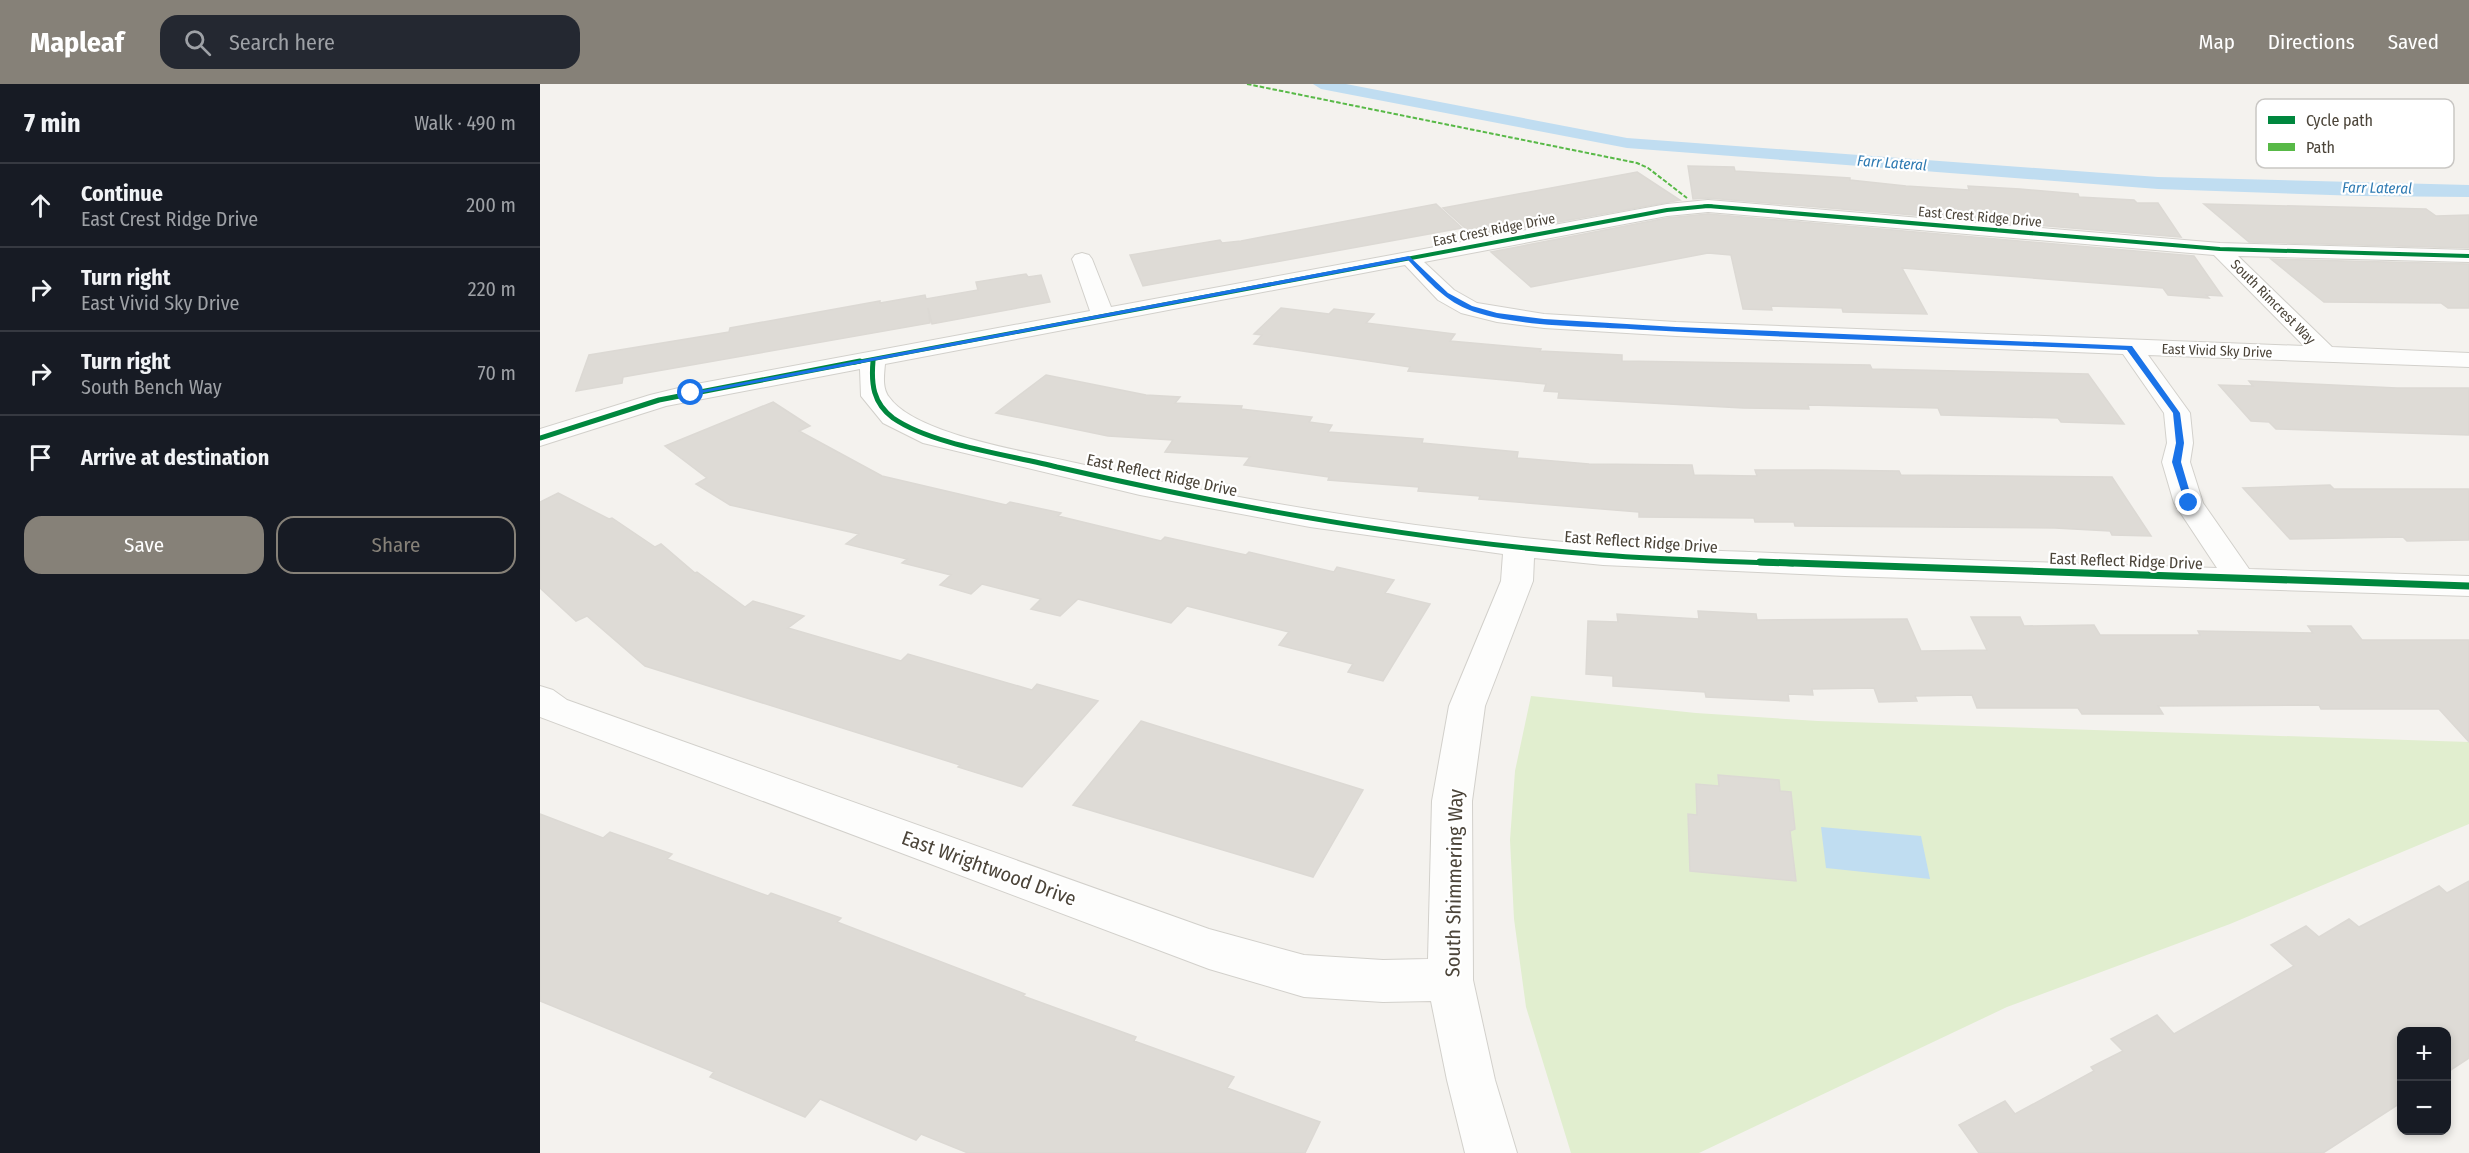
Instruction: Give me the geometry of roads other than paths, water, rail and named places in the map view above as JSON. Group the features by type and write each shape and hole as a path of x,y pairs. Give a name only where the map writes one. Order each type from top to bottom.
{"street":[{"name":"East Crest Ridge Drive","path":"540,438 660,400 1667,210 1708,206 2220,249 2469,256"},
{"name":"South Rimcrest Way","path":"2220,249 2326,355"},
{"name":"East Vivid Sky Drive","path":"1409,258 1446,295 1469,308 1497,315 1544,321 1676,329 2469,360"},
{"path":"1082,259 1103,316"},
{"path":"2130,348 2177,413 2180,443 2176,462 2189,503 2239,577"},
{"name":"East Reflect Ridge Drive","path":"873,359 871,379 874,396 892,417 932,437 1140,486 1299,516 1519,547 1603,555 1833,566 2469,586"},
{"name":"South Shimmering Way","path":"1491,1153 1471,1080 1450,980 1452,801 1467,706 1517,581 1519,547"},
{"name":"East Wrightwood Drive","path":"540,699 554,709 1209,949 1304,976 1383,981 1450,980"}],"water":[{"path":"1821,827 1921,836 1930,879 1826,868"}],"waterway":[{"name":"Farr Lateral","path":"1321,84 1627,143 2158,183 2360,190 2469,191"}]}
